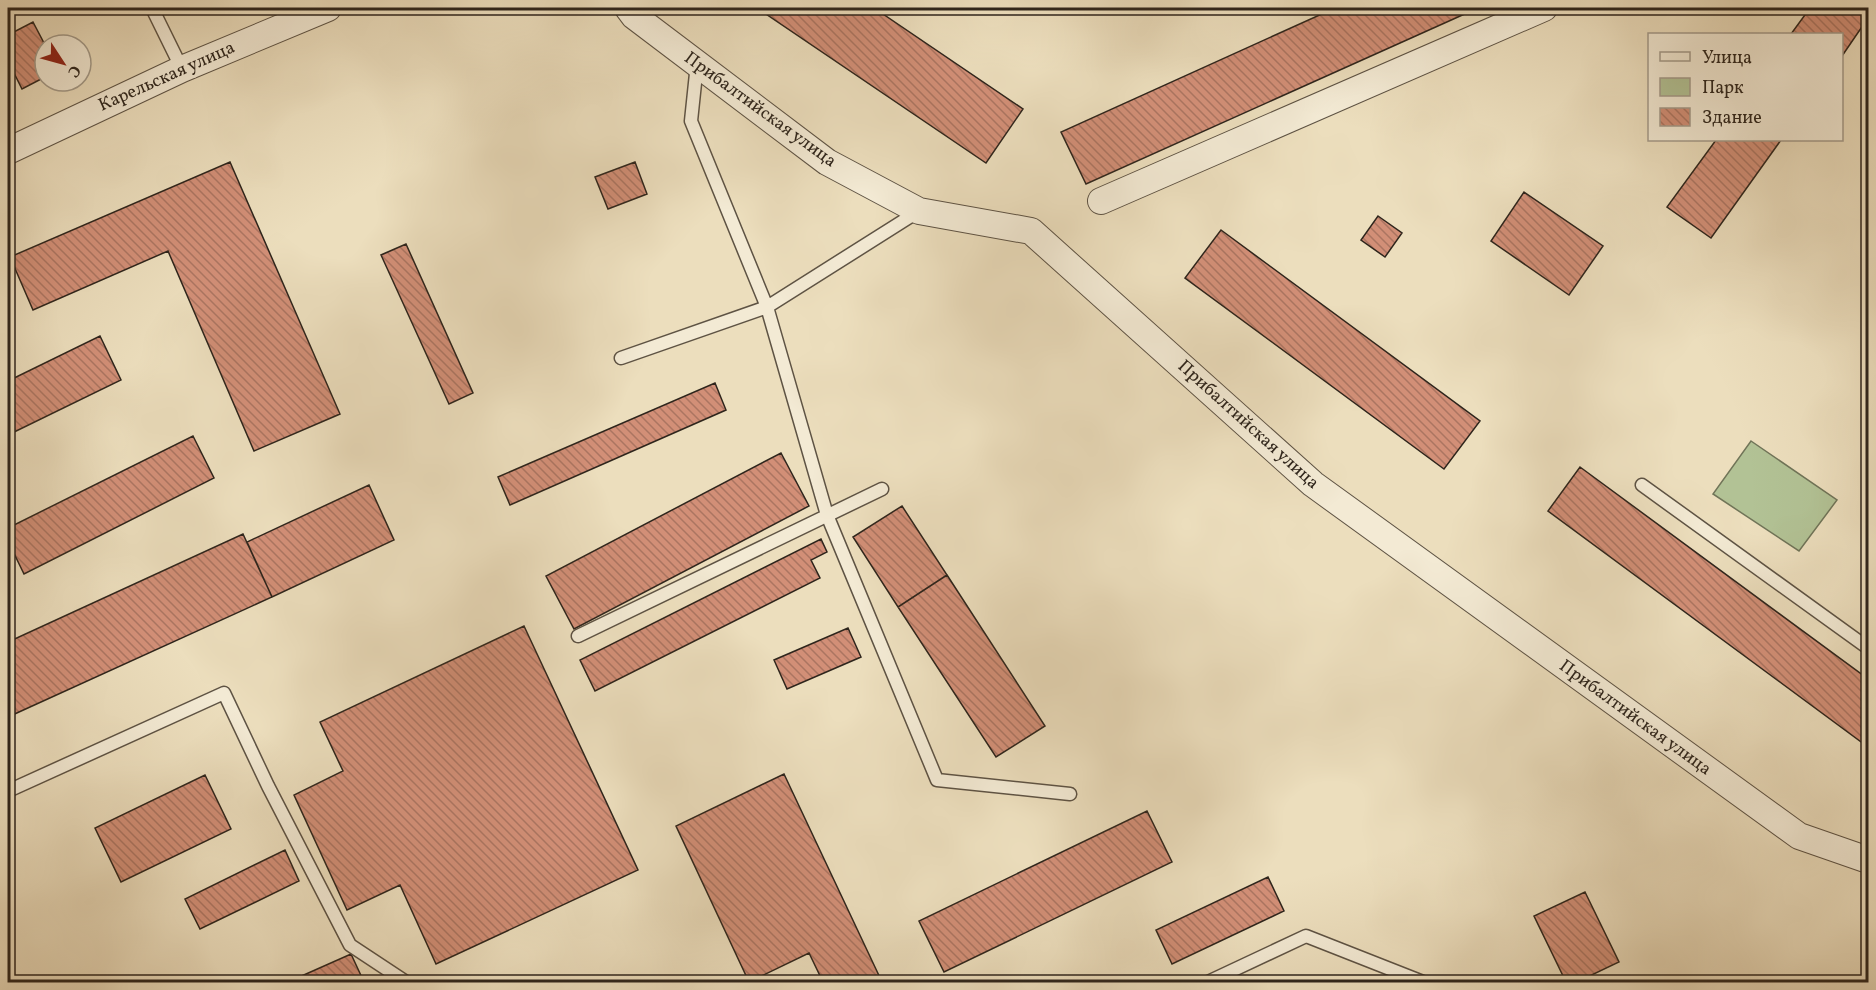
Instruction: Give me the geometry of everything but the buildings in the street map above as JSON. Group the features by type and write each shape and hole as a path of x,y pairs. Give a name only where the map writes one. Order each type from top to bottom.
{"street":[{"name":"Карельская улица","path":"8,151 182,69 328,8"},
{"name":"Прибалтийская улица","path":"628,8 634,16 827,162 919,211 1031,231 1313,484 1799,836 1869,860"},
{"path":"1101,201 1544,8"}],"lane":[{"path":"152,8 182,69"},
{"path":"697,64 691,121 766,307 827,515 937,780 1070,794"},
{"path":"621,358 766,307 919,211"},
{"path":"1642,485 1869,648"},
{"path":"578,636 882,489"},
{"path":"8,791 224,693 268,786 350,945 406,982"},
{"path":"1208,982 1306,936 1423,982"}],"green space":[{"path":"1751,441 1837,500 1799,551 1713,494"}]}
